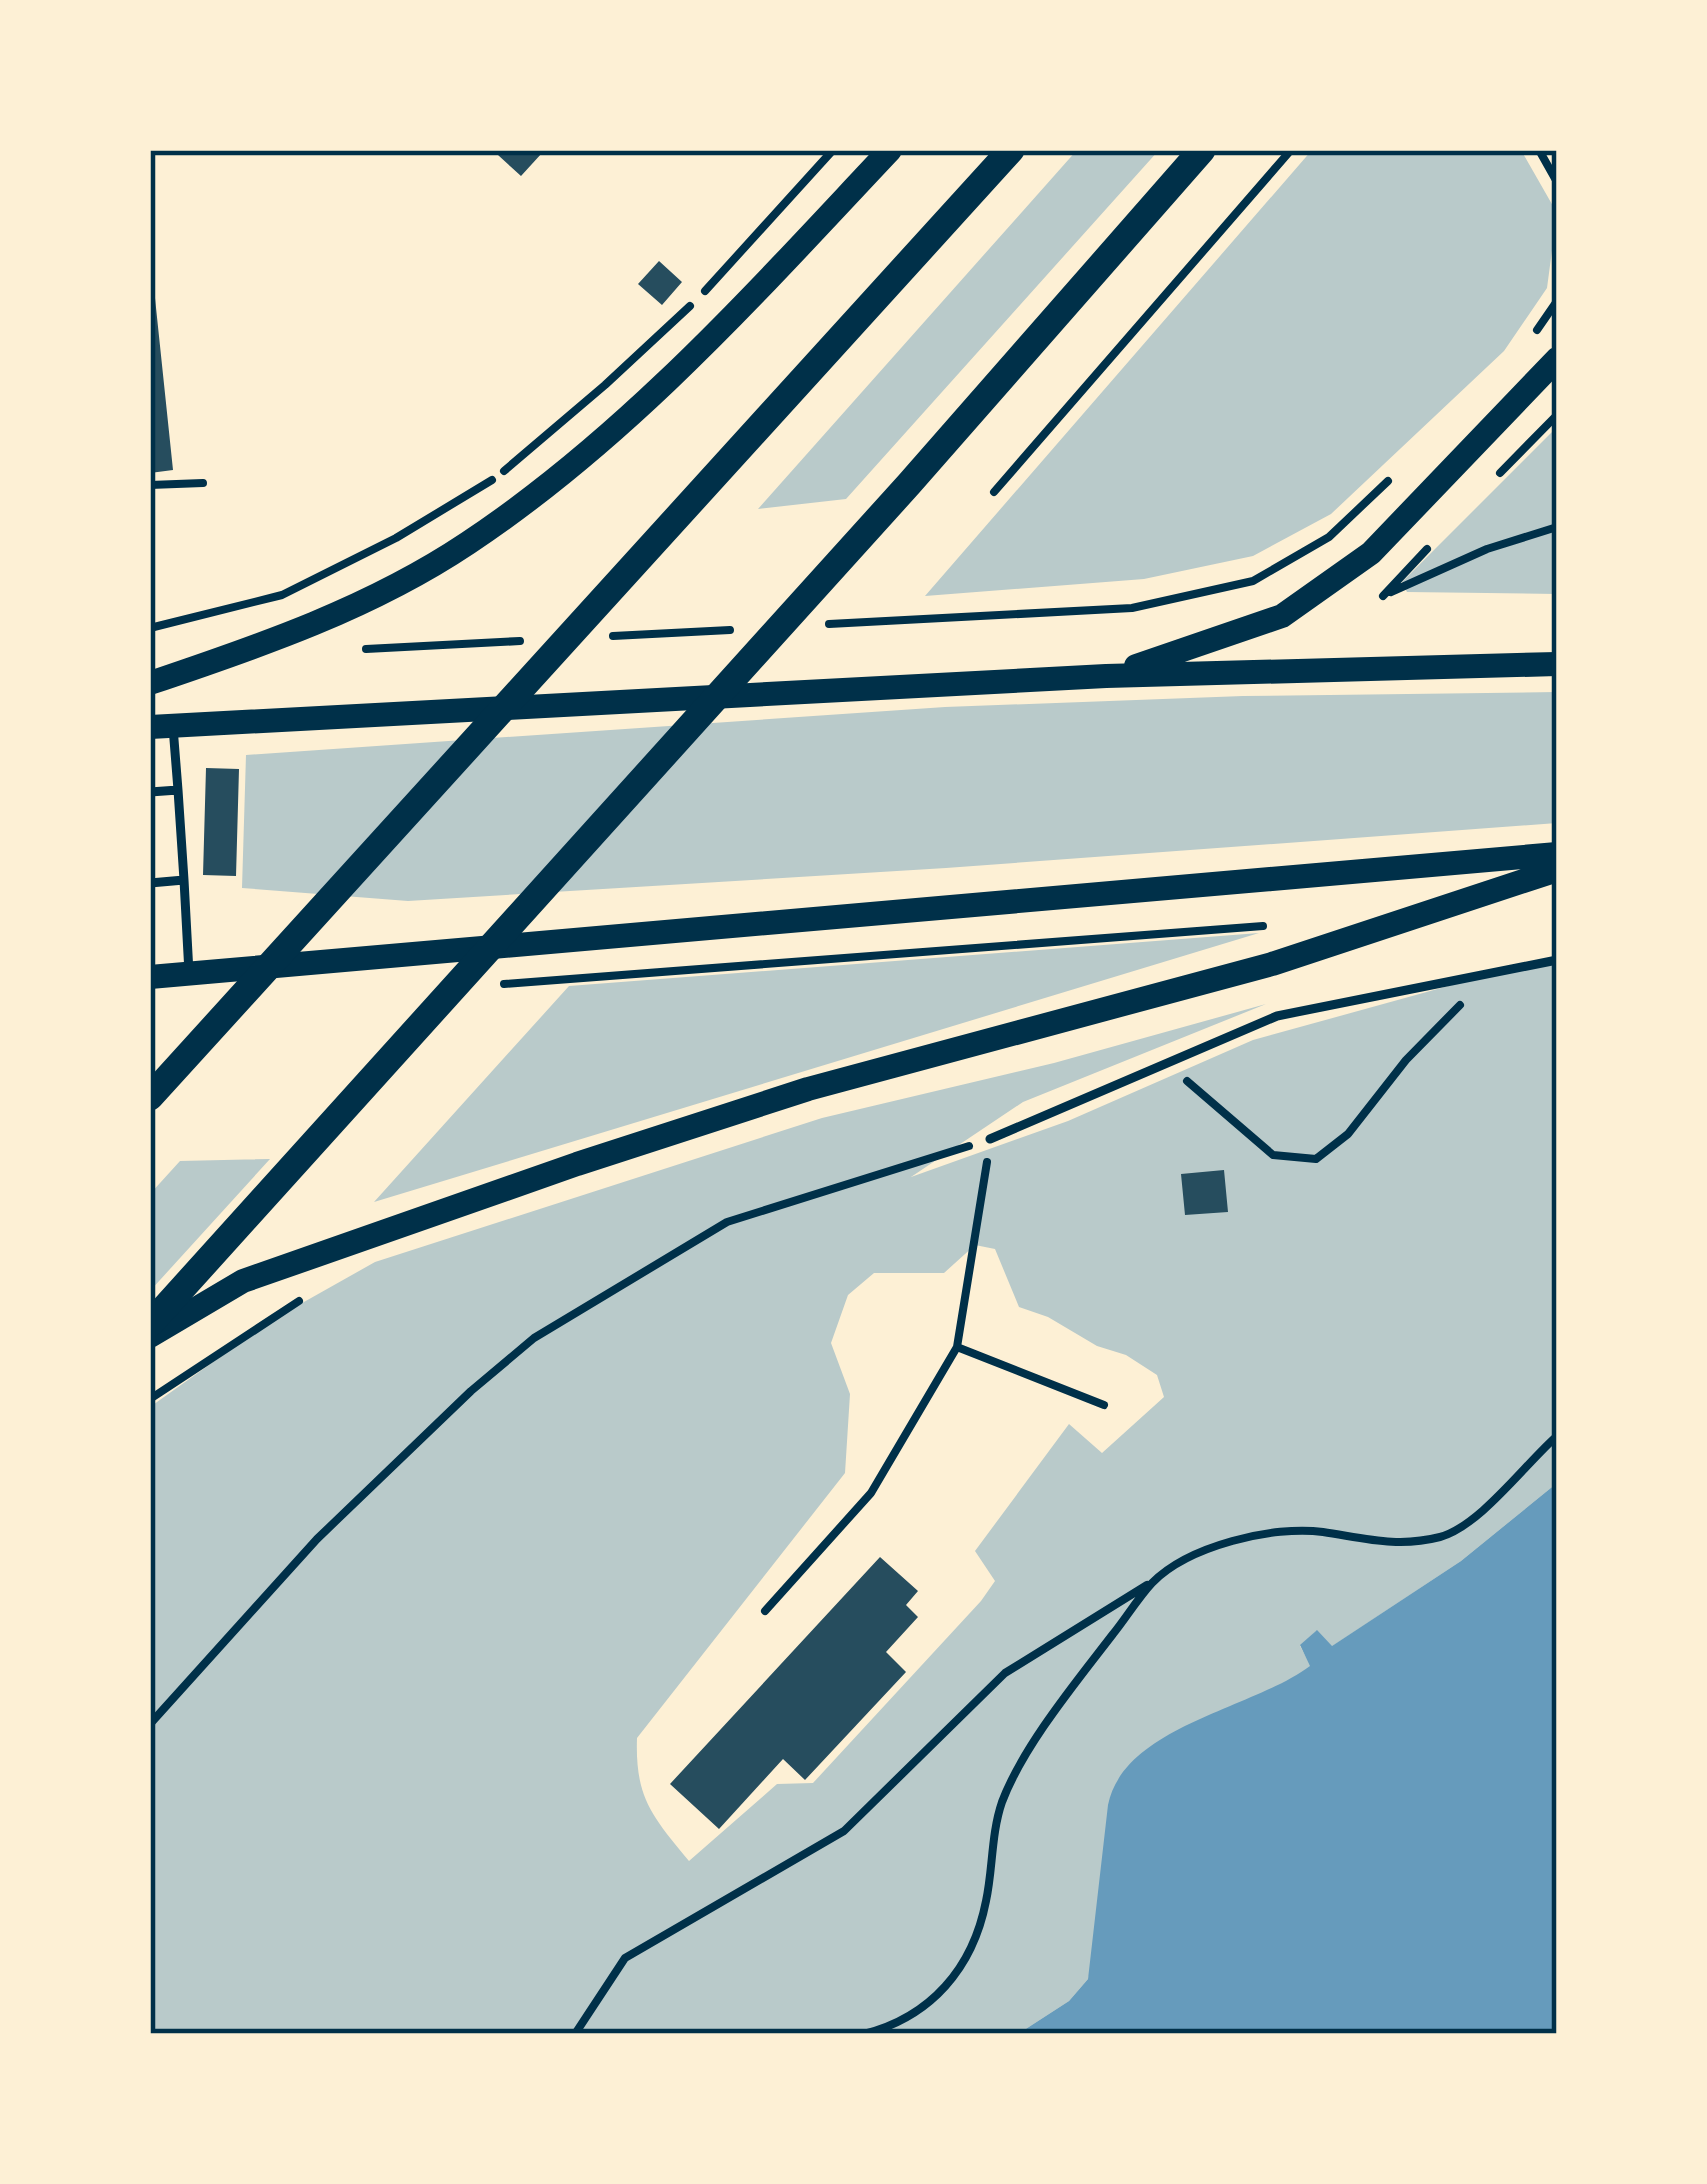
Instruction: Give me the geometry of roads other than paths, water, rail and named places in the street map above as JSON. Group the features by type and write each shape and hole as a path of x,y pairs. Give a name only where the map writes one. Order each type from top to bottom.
{"main road":[{"path":"150,683 322,622 377,596 466,545 572,469 676,373 890,150"},
{"path":"150,1097 1011,150"},
{"path":"150,1324 909,484 1202,150"},
{"path":"1106,676 1282,616 1371,553 1557,359"},
{"path":"162,725 1106,676 1557,664"},
{"path":"150,977 1557,854"},
{"path":"150,1336 244,1281 577,1164 808,1089 1272,964 1557,870"}],"lane":[{"path":"162,725 178,790 189,975"},
{"path":"150,792 178,790"},
{"path":"150,883 184,880"},
{"path":"990,1139 1277,1016 1557,960"}],"water":[{"path":"1557,1483 1557,2034 1018,2034 1069,2001 1088,1979 1108,1805 1119,1778 1138,1756 1194,1722 1310,1666 1300,1645 1317,1630 1332,1646 1461,1561"}]}
